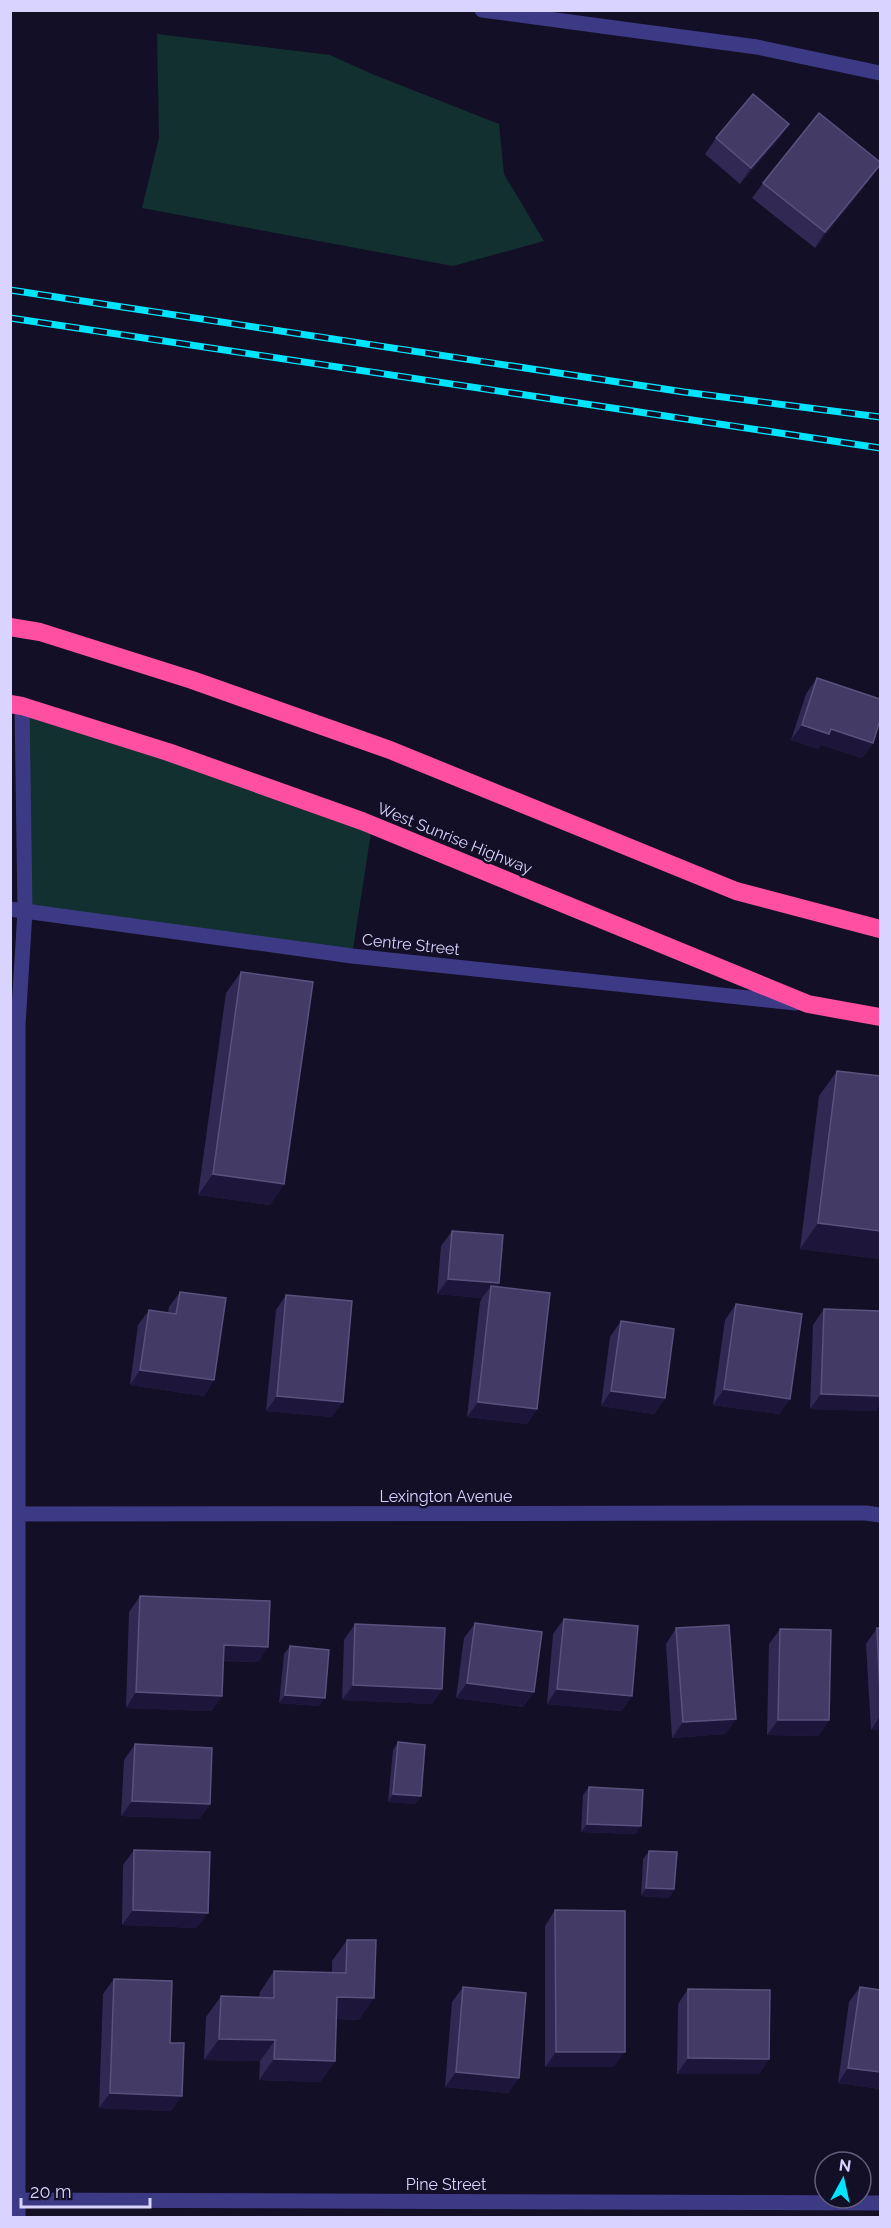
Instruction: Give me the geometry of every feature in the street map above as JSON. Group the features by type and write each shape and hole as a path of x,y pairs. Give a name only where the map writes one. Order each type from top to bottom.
{"highway":[{"path":"10,627 40,632 192,680 390,750 736,891 880,928"},
{"name":"West Sunrise Highway","path":"16,705 168,752 362,821 808,1004 880,1017"}],"street":[{"path":"482,10 757,47 880,73"},
{"path":"16,705 18,1025 14,1514 15,2200 18,2217"},
{"name":"Centre Street","path":"18,910 352,956 808,1004"},
{"name":"Lexington Avenue","path":"14,1514 880,1515"},
{"name":"Pine Street","path":"15,2200 695,2210 880,2203"}],"green space":[{"path":"157,34 330,55 499,124 504,174 544,241 453,266 142,208 159,138"},
{"path":"22,706 372,826 352,956 31,912"}],"building":[{"path":"753,94 789,124 751,168 716,138"},
{"path":"819,113 880,162 880,165 825,232 763,183"},
{"path":"817,678 880,699 880,720 873,743 831,729 829,734 802,725"},
{"path":"241,972 313,982 284,1184 213,1174"},
{"path":"837,1071 880,1076 880,1231 818,1223"},
{"path":"452,1231 503,1235 499,1283 448,1279"},
{"path":"491,1286 550,1293 537,1409 478,1402"},
{"path":"180,1292 226,1298 214,1380 140,1370 149,1310 176,1314"},
{"path":"286,1295 352,1301 343,1402 277,1396"},
{"path":"736,1304 802,1314 790,1399 724,1389"},
{"path":"824,1309 880,1311 880,1396 821,1394"},
{"path":"621,1321 674,1329 665,1398 611,1391"},
{"path":"140,1596 270,1601 268,1647 224,1645 222,1696 136,1692"},
{"path":"564,1619 638,1626 632,1696 557,1689"},
{"path":"475,1623 542,1632 534,1692 467,1683"},
{"path":"355,1624 445,1628 442,1689 353,1685"},
{"path":"729,1625 736,1719 683,1722 676,1628"},
{"path":"877,1628 880,1628 880,1695"},
{"path":"780,1629 831,1630 829,1720 778,1720"},
{"path":"290,1646 329,1650 325,1698 285,1695"},
{"path":"398,1742 425,1745 421,1796 393,1794"},
{"path":"135,1744 212,1748 210,1804 132,1801"},
{"path":"589,1787 643,1790 641,1826 587,1824"},
{"path":"134,1850 210,1852 208,1913 133,1910"},
{"path":"649,1851 677,1852 674,1889 646,1888"},
{"path":"555,1910 625,1911 625,2052 556,2052"},
{"path":"347,1940 376,1940 374,1998 337,1997 335,2061 274,2059 275,2040 219,2039 221,1996 274,1998 274,1971 346,1973"},
{"path":"114,1979 172,1981 170,2043 184,2043 182,2096 110,2093"},
{"path":"463,1987 526,1993 519,2078 456,2072"},
{"path":"860,1987 880,1990 880,2072 848,2068"},
{"path":"688,1989 770,1990 769,2059 688,2058"}],"railway":[{"path":"10,290 684,392 880,417"},
{"path":"10,318 880,448"}]}
